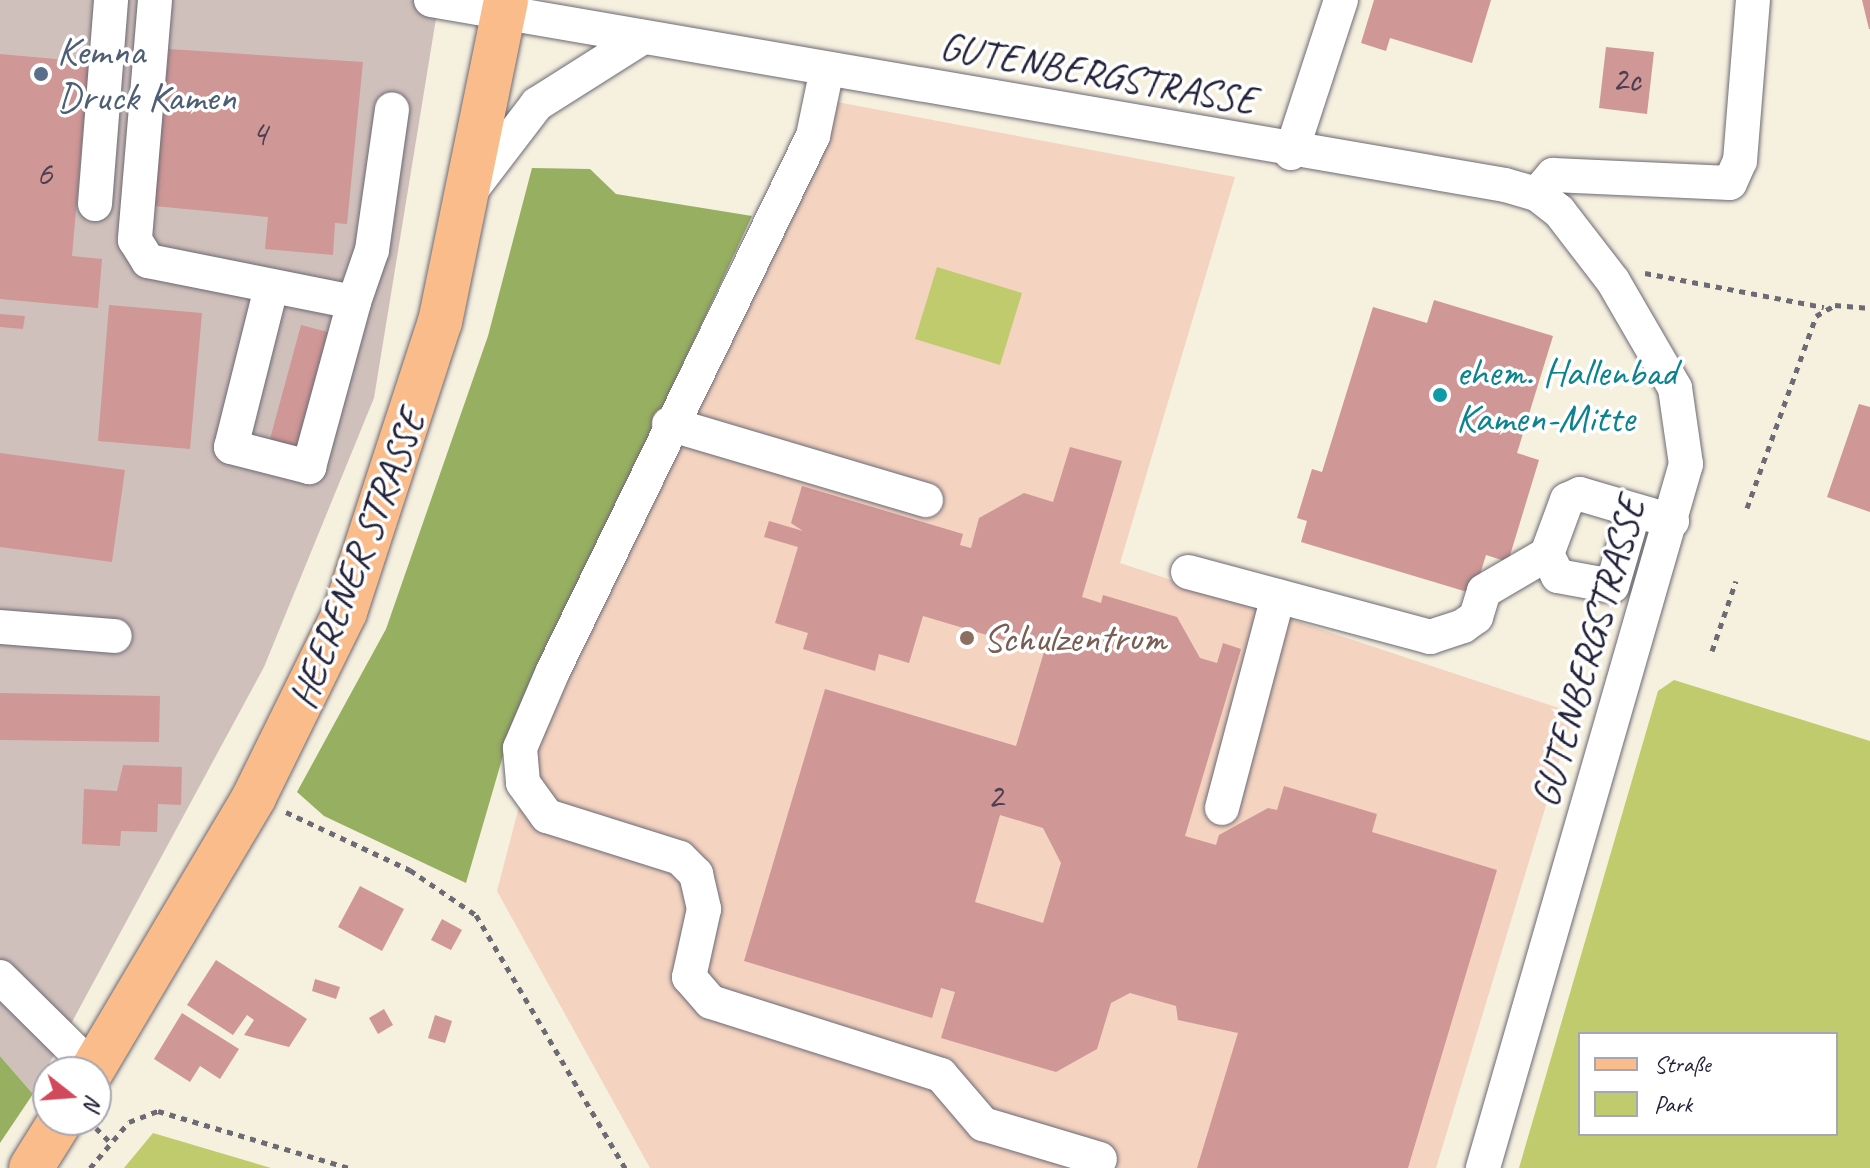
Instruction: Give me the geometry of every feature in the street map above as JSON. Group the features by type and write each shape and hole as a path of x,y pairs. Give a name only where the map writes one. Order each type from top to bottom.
{"main road":[{"name":"HEERENER STRASSE","path":"101,1056 254,797 345,612 390,488 440,322 469,193 505,5"},
{"path":"31,1168 51,1136"}],"street":[{"path":"95,204 111,0"},
{"path":"155,0 135,240 148,261 170,270 354,302"},
{"name":"GUTENBERGSTRASSE","path":"431,0 505,5 643,37 1537,194 1559,211 1613,281 1675,388 1686,432 1672,521 1483,1168"},
{"path":"1291,153 1341,0"},
{"path":"1537,194 1553,175 1730,183 1740,161 1753,0"},
{"path":"469,193 537,104 643,37"},
{"path":"827,69 813,136 669,424 520,748 523,783 547,816 680,858 696,874 704,909 689,977 711,1002 941,1075 983,1124 1100,1159"},
{"path":"271,288 231,447 309,467 381,202 392,109"},
{"path":"669,424 926,500"},
{"path":"1188,572 1430,637 1463,626 1476,617 1484,591 1547,554 1567,500 1580,494 1672,521"},
{"path":"1547,554 1558,576 1612,586 1634,511"},
{"path":"1222,808 1278,596"},
{"path":"0,627 115,636"},
{"path":"0,977 77,1056"}],"path":[{"path":"1613,281 1630,270 1824,307 1870,308"},
{"path":"1747,508 1824,307"},
{"path":"1712,651 1736,581"},
{"path":"254,797 410,870 476,915 625,1168"},
{"path":"90,1168 129,1122 158,1111 349,1168"}],"shaded area":[{"path":"0,0 439,0 374,398 264,667 54,1056 32,1056 32,1093 0,1056"},
{"name":"Schulzentrum","path":"837,102 1235,177 1120,563 1574,713 1436,1168 650,1168 497,891 533,753 795,206"}],"green space":[{"path":"532,168 590,169 616,194 752,216 507,742 466,883 324,816 297,792 386,629 488,336"},
{"path":"937,267 1022,293 1000,365 915,339"},
{"path":"1674,680 1870,741 1870,1168 1519,1168 1658,691"},
{"path":"0,1056 32,1095 0,1143"},
{"path":"153,1133 271,1168 124,1168"}],"building":[{"path":"1374,0 1491,0 1472,63 1390,38 1386,51 1361,43"},
{"path":"1862,0 1870,0 1870,29 1869,29"},
{"path":"1606,47 1654,52 1647,114 1599,108"},
{"path":"169,49 363,62 347,224 335,223 333,255 265,249 268,217 154,206"},
{"path":"0,54 89,62 72,256 102,259 98,308 0,299"},
{"name":"ehem. Hallenbad Kamen-Mitte","path":"1434,300 1553,336 1517,453 1539,460 1508,562 1486,555 1474,594 1301,542 1307,521 1297,518 1312,469 1322,472 1373,307 1427,323"},
{"path":"109,305 202,313 190,449 98,441"},
{"path":"0,314 25,316 23,329 0,327"},
{"path":"301,325 328,332 298,447 270,439"},
{"path":"1859,404 1870,407 1870,512 1827,497"},
{"path":"1070,447 1122,461 1082,597 1101,603 1103,595 1177,617 1200,658 1217,663 1223,643 1241,649 1185,836 1216,845 1219,835 1268,808 1277,810 1284,786 1377,814 1372,832 1497,870 1408,1168 1197,1168 1238,1033 1178,1020 1176,1006 1130,993 1111,1003 1097,1049 1056,1072 941,1038 955,992 941,988 932,1018 744,961 825,689 1016,746 1044,652 923,616 909,663 879,654 875,671 803,649 808,633 775,623 798,547 764,537 769,521 803,531 791,523 802,486 963,534 960,545 971,548 979,518 1024,493 1053,502","holes":["1000,815 1043,828 1061,863 1043,923 975,902"]},
{"path":"0,453 125,470 112,562 0,547"},
{"path":"0,693 160,696 159,742 0,740"},
{"path":"123,765 182,767 181,805 158,804 157,832 121,831 120,846 82,844 84,789 117,791"},
{"path":"360,886 404,909 382,951 338,927"},
{"path":"442,919 462,930 451,950 431,940"},
{"path":"216,960 307,1019 289,1047 244,1035 254,1020 247,1015 233,1035 187,1005"},
{"path":"315,979 340,987 336,999 312,991"},
{"path":"384,1009 393,1025 378,1034 369,1018"},
{"path":"182,1013 239,1049 220,1079 200,1066 190,1082 154,1059"},
{"path":"435,1015 452,1021 445,1043 428,1038"}],"place":[{"name":"Kemna Druck Kamen","path":"41,74"},
{"name":"ehem. Hallenbad Kamen-Mitte","path":"1440,395"},
{"name":"Schulzentrum","path":"967,638"}]}
